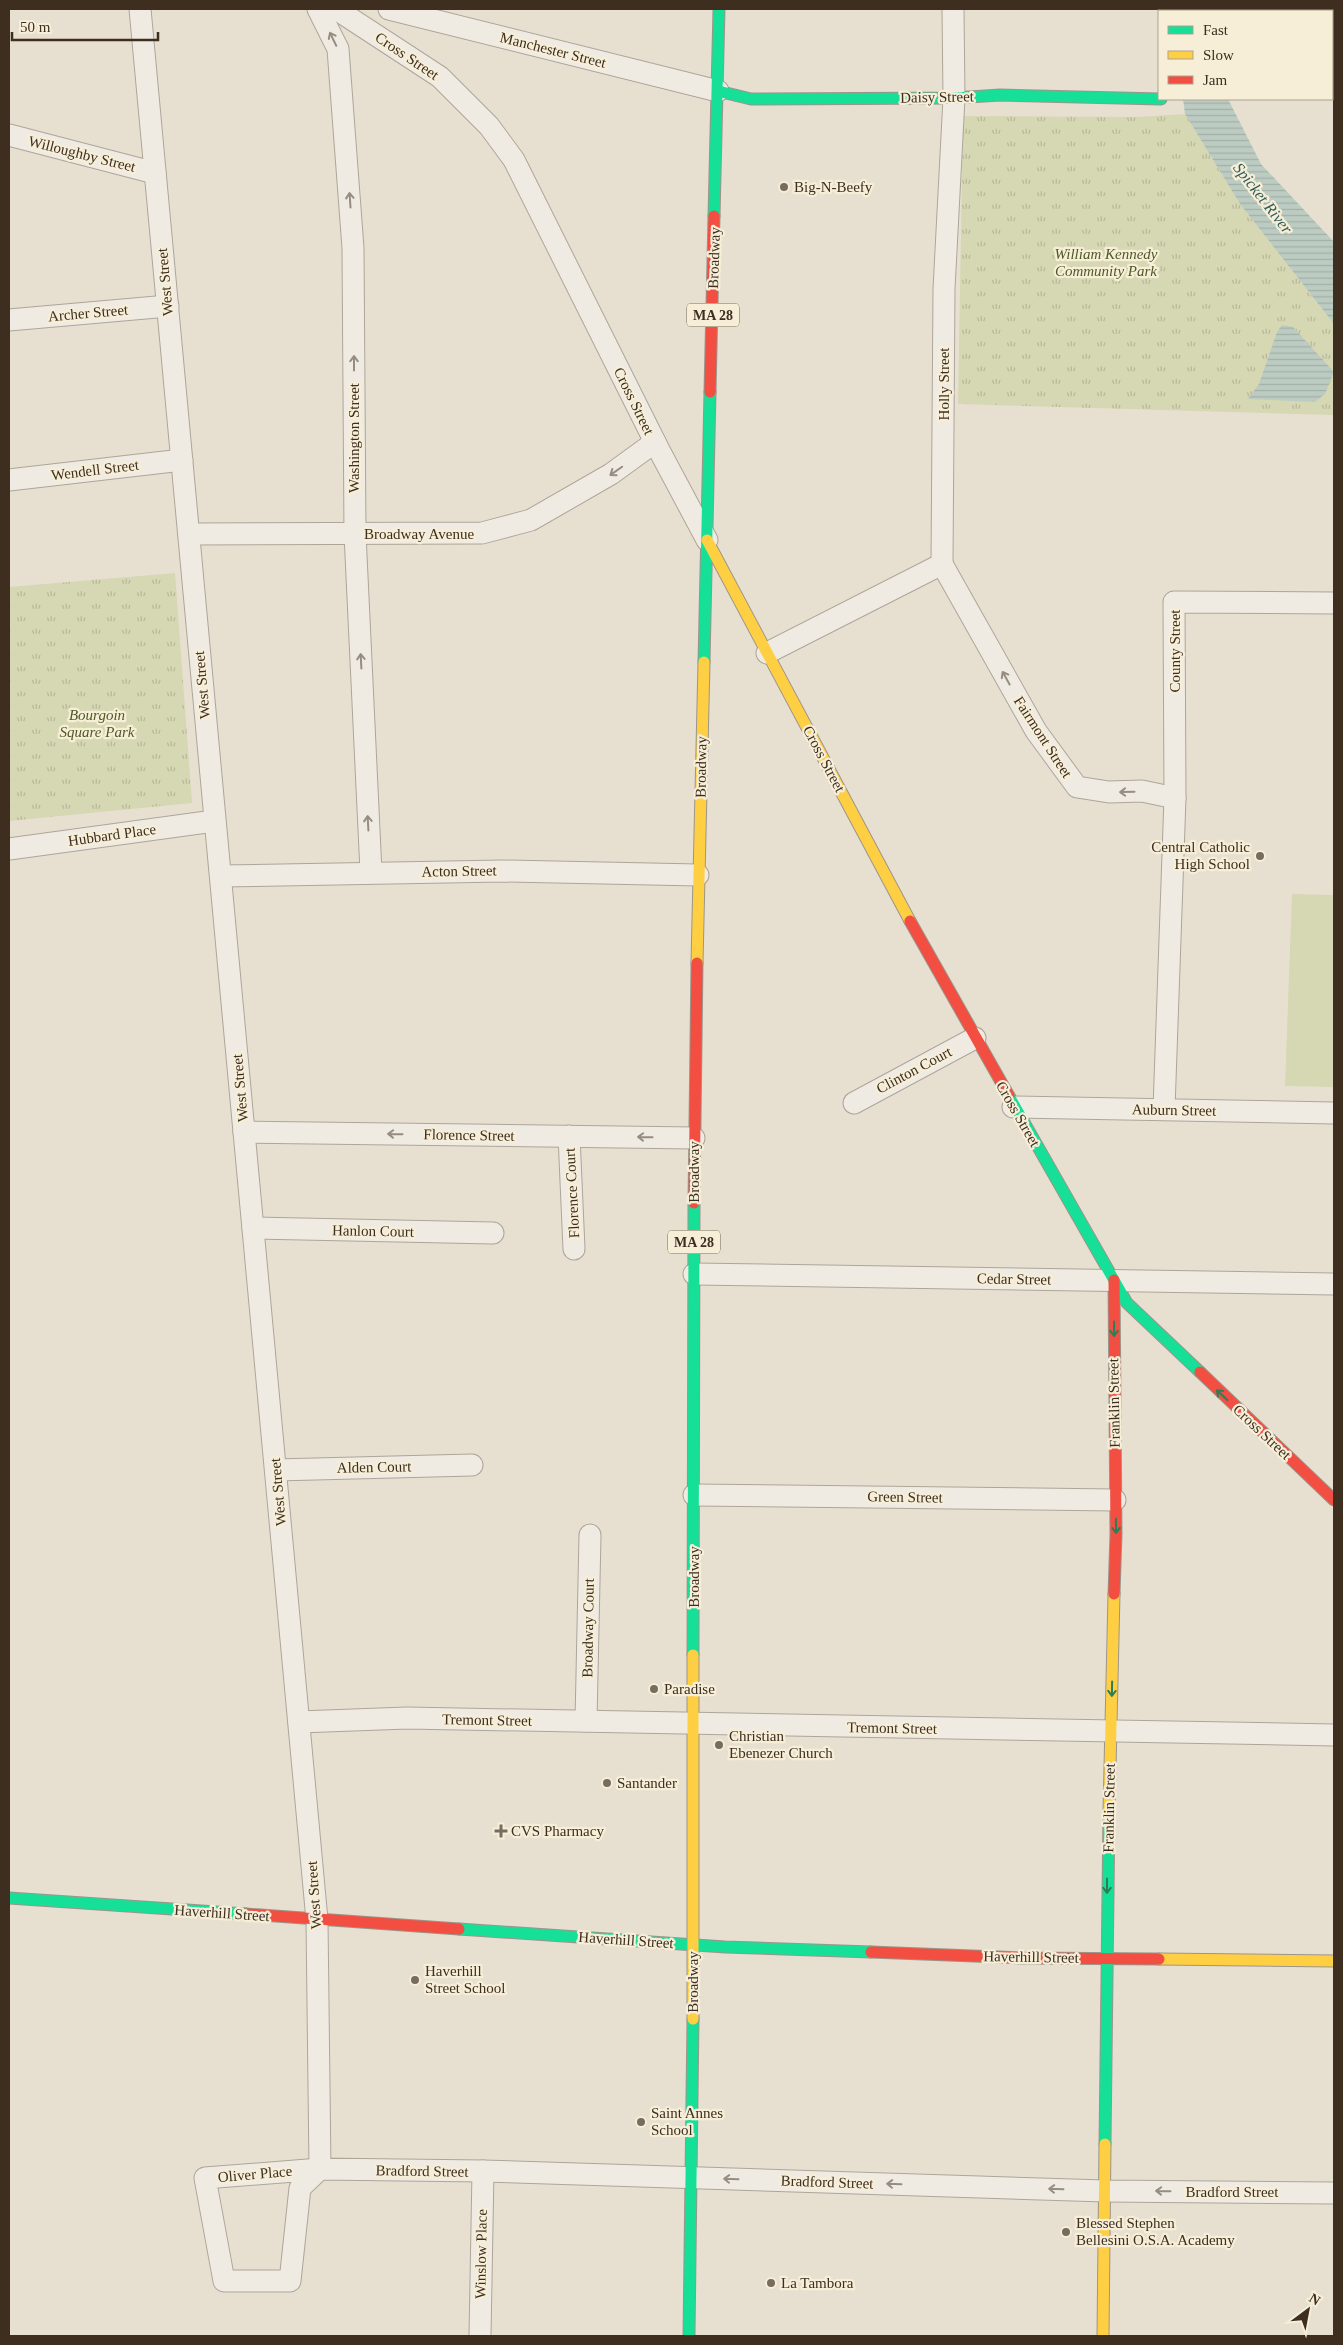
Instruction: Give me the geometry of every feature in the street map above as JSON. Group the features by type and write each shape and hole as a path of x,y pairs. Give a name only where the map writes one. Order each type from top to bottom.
{"main road":[{"name":"Broadway","path":"689,2336 694,1724 694,1138 698,875 719,9"},
{"name":"Daisy Street","path":"718,91 751,99 954,98 1010,95 1158,100"},
{"name":"Cross Street","path":"707,540 975,1038 1126,1303 1334,1500"},
{"name":"Franklin Street","path":"1103,2336 1115,1500 1114,1280"},
{"name":"Haverhill Street","path":"9,1898 693,1945 1025,1958 1334,1961"}],"street":[{"name":"West Street","path":"140,9 214,820 318,1920 320,2169"},
{"name":"Washington Street","path":"318,9 338,49 353,248 355,534 371,872"},
{"name":"Cross Street","path":"336,9 440,77 489,126 514,160 655,442 707,540"},
{"name":"Manchester Street","path":"389,9 718,91"},
{"name":"Holly Street","path":"942,564 944,289 954,98 953,9"},
{"name":"Willoughby Street","path":"9,136 155,173"},
{"name":"Archer Street","path":"9,320 168,306"},
{"name":"Broadway Avenue","path":"189,534 482,533 531,520 611,474 655,442"},
{"name":"Wendell Street","path":"9,480 182,460"},
{"path":"767,653 942,564"},
{"name":"Fairmont Street","path":"942,564 1036,731 1077,787 1109,792 1142,791 1175,798"},
{"name":"County Street","path":"1175,798 1174,602 1334,603"},
{"path":"1164,1110 1175,798"},
{"name":"Hubbard Place","path":"9,849 214,820"},
{"name":"Acton Street","path":"220,876 502,870 698,875"},
{"name":"Clinton Court","path":"854,1103 975,1038"},
{"name":"Auburn Street","path":"1013,1107 1334,1113"},
{"name":"Florence Street","path":"244,1132 694,1138"},
{"name":"Florence Court","path":"569,1136 574,1249"},
{"name":"Hanlon Court","path":"253,1228 493,1233"},
{"name":"Cedar Street","path":"694,1274 1334,1284"},
{"name":"Alden Court","path":"276,1470 472,1465"},
{"name":"Green Street","path":"694,1496 1115,1500"},
{"name":"Broadway Court","path":"586,1721 590,1535"},
{"name":"Tremont Street","path":"299,1722 407,1718 1334,1735"},
{"name":"Bradford Street","path":"320,2169 483,2171 1105,2191 1334,2193"},
{"name":"Oliver Place","path":"320,2169 300,2188 290,2281 224,2281 205,2178 320,2169"},
{"name":"Winslow Place","path":"480,2336 483,2171"}],"green space":[{"name":"William Kennedy Community Park","path":"1185,114 1240,204 1334,324 1334,415 958,404 963,116 1136,117"},
{"name":"Bourgoin Square Park","path":"175,573 192,803 9,821 9,587"},
{"path":"1292,894 1334,895 1334,1087 1285,1086"}],"water":[{"name":"Spicket River","path":"1183,100 1229,100 1261,164 1334,242 1334,324 1240,204 1185,114"},
{"path":"1282,325 1293,327 1334,372 1325,394 1315,402 1248,399 1259,384 1277,332"}],"traffic: fast":[{"path":"714,216 719,9"},
{"path":"718,91 751,99 954,98 1000,95 1158,99"},
{"path":"704,662 710,392"},
{"path":"1009,1096 1127,1303 1200,1372"},
{"path":"693,1655 694,1203"},
{"path":"1105,2144 1109,1811"},
{"path":"9,1898 246,1914"},
{"path":"459,1929 725,1947 871,1952"},
{"path":"689,2336 693,2019"}],"traffic: slow":[{"path":"707,540 910,921"},
{"path":"697,963 704,662"},
{"path":"1109,1811 1114,1594"},
{"path":"693,1655 693,2019"},
{"path":"1159,1959 1334,1961"},
{"path":"1103,2336 1105,2144"}],"traffic: jam":[{"path":"710,392 714,216"},
{"path":"910,921 1009,1096"},
{"path":"694,1203 697,963"},
{"path":"1114,1280 1116,1534 1114,1594"},
{"path":"1200,1372 1334,1500"},
{"path":"246,1914 459,1929"},
{"path":"871,1952 1025,1958 1159,1959"}],"place":[{"name":"Big-N-Beefy","path":"784,187"},
{"name":"Central Catholic High School","path":"1260,856"},
{"name":"Paradise","path":"654,1689"},
{"name":"Christian Ebenezer Church","path":"719,1745"},
{"name":"Santander","path":"607,1783"},
{"name":"CVS Pharmacy","path":"501,1831"},
{"name":"Haverhill Street School","path":"415,1980"},
{"name":"Saint Annes School","path":"641,2122"},
{"name":"Blessed Stephen Bellesini O.S.A. Academy","path":"1066,2232"},
{"name":"La Tambora","path":"771,2283"}]}
